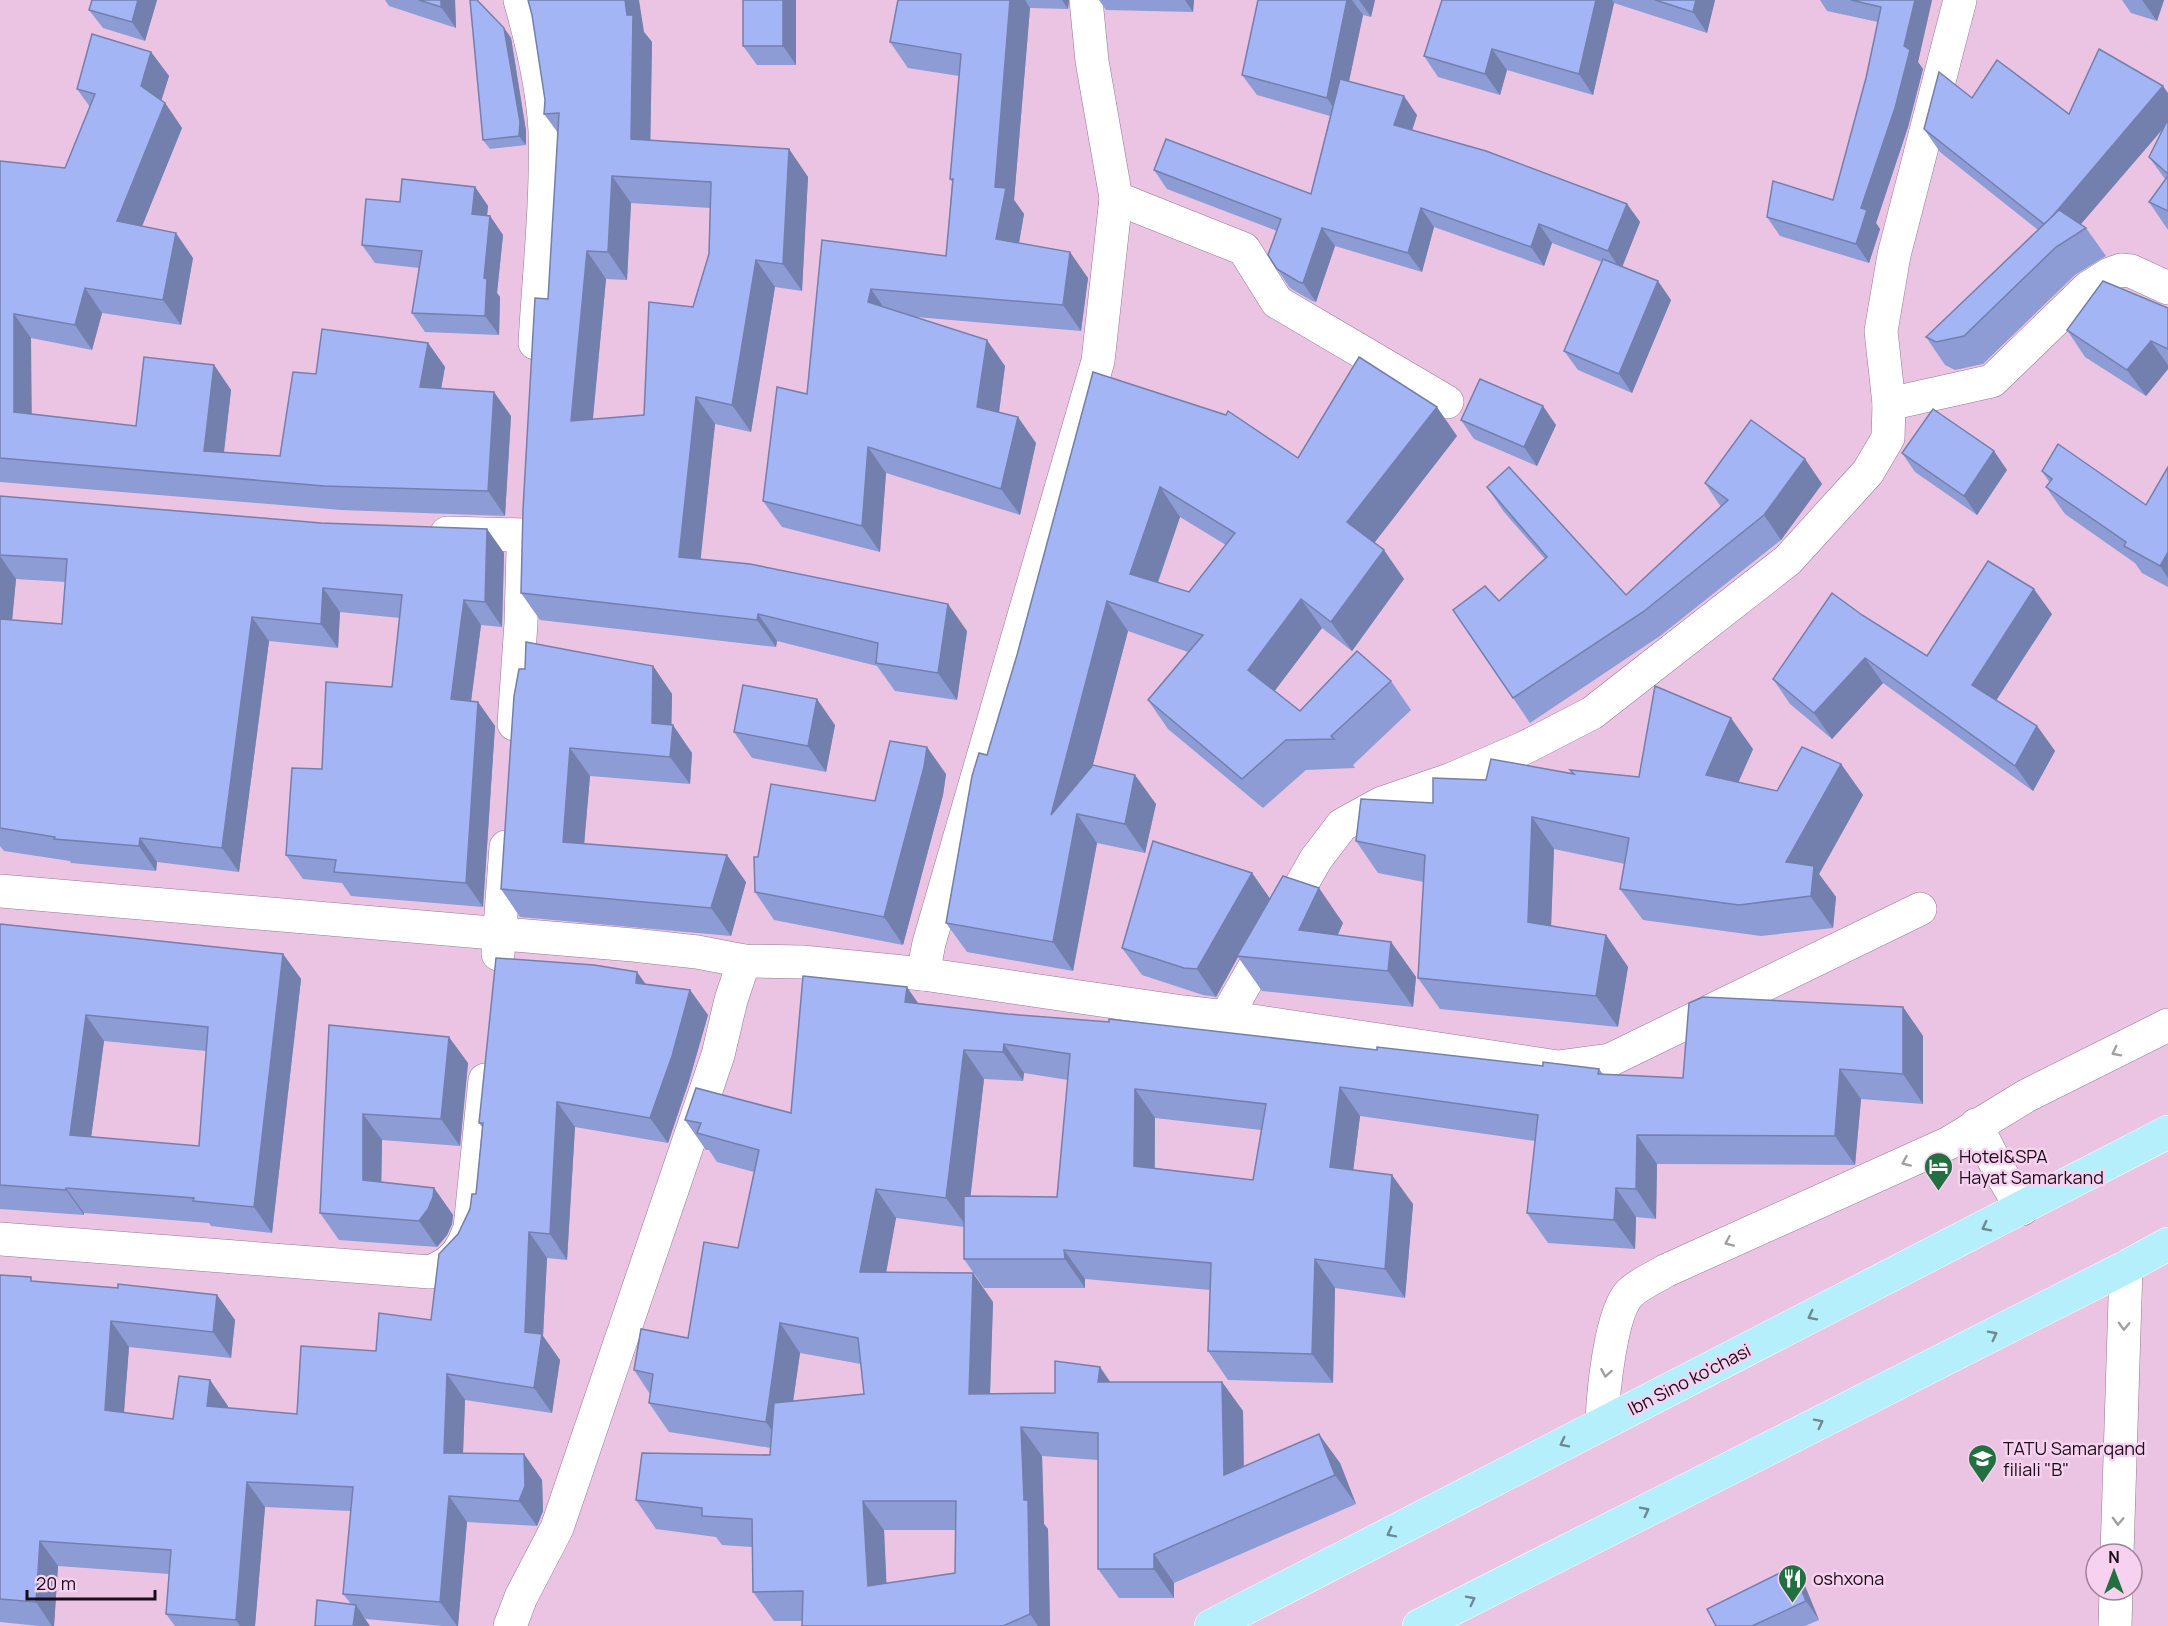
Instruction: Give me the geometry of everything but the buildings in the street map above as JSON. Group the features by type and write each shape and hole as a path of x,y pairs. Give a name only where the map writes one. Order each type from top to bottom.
{"main road":[{"name":"Ibn Sino ko'chasi","path":"1211,1626 2168,1132"},
{"path":"1419,1626 2168,1244"}],"street":[{"path":"520,0 534,47 545,130 533,369"},
{"path":"923,974 929,943 1098,361 1116,198 1092,61 1086,0"},
{"path":"1226,1017 1316,859 1342,825 1382,803 1452,779 1524,748 1592,713 1788,560 1868,472 1888,438 1888,404 1881,331 1892,266 1960,0"},
{"path":"1116,198 1244,249 1277,302 1447,402"},
{"path":"1888,404 1992,381 2088,288 2110,274 2121,270 2131,271 2168,288"},
{"path":"420,532 524,523 521,623 512,754"},
{"path":"495,980 508,814"},
{"path":"0,891 633,945 744,961 802,962 923,974 1226,1017 1558,1068 1610,1060 1920,909"},
{"path":"510,1626 521,1597 558,1528 718,1055 731,1000 744,961"},
{"path":"1602,1423 1604,1378 1618,1317 1629,1294 1665,1271 1948,1143 2026,1096 2168,1025"},
{"path":"0,1239 430,1272 448,1264 463,1246 470,1228 488,1051"},
{"path":"1976,1125 2022,1209"},
{"path":"2117,1542 2126,1267"},
{"path":"2115,1626 2116,1602"}],"place":[{"name":"Hotel&SPA Hayat Samarkand","path":"1938,1192"},
{"name":"TATU Samarqand filiali \"B\"","path":"1982,1484"},
{"name":"oshxona","path":"1792,1604"}]}
